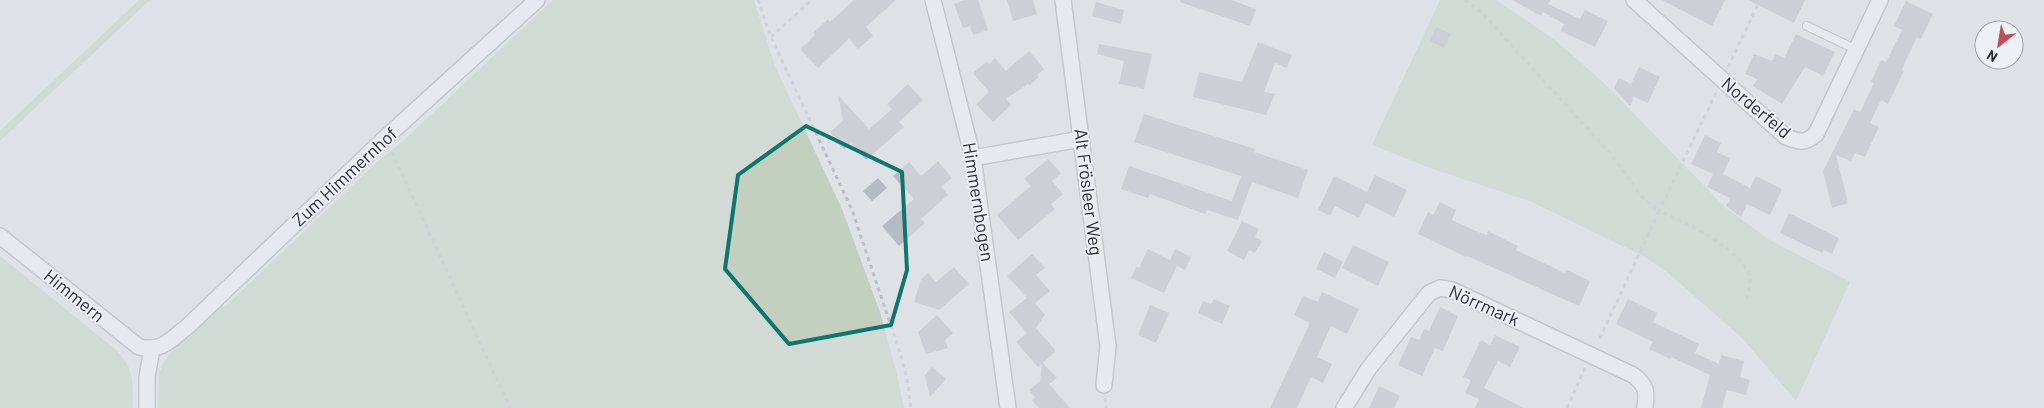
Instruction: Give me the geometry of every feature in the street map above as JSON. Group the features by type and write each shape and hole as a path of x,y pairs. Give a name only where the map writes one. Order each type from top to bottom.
{"street":[{"name":"Zum Himmernhof","path":"152,350 162,346 188,326 385,138 537,0"},
{"name":"Himmernbogen","path":"932,0 973,158 1008,408"},
{"name":"Alt Frösleer Weg","path":"1063,0 1108,346 1104,385"},
{"name":"Norderfeld","path":"1634,0 1786,137 1802,142 1809,140 1816,134 1880,0"},
{"path":"973,158 1081,139"},
{"name":"Himmern","path":"0,236 139,347 152,350"},
{"name":"Nörrmark","path":"1344,408 1369,368 1402,324 1429,293 1440,288 1452,290 1633,375 1643,383 1647,392 1645,408"},
{"path":"147,408 147,377 152,350"}],"lane":[{"path":"1808,26 1856,50"}],"path":[{"path":"758,0 771,38 852,210 901,356 907,379 911,408"},
{"path":"771,38 812,0"},
{"path":"1465,0 1488,19 1611,154 1641,196 1659,211 1688,223 1713,238 1739,260 1750,280 1746,299"},
{"path":"1567,408 1760,0"},
{"path":"385,138 510,408"}],"highlighted area":[{"path":"806,126 902,172 907,270 891,325 789,344 725,269 738,175"}],"green space":[{"path":"139,0 150,0 0,141 0,131"},
{"path":"553,0 754,0 775,66 842,209 880,312 904,408 158,408 159,373 170,353 219,308 227,305 376,163 403,141"},
{"path":"1440,0 1496,0 1555,40 1604,83 1725,207 1768,239 1850,282 1796,401 1742,338 1667,272 1645,257 1532,202 1433,169 1372,145"},
{"path":"0,256 115,349 122,357 127,363 132,376 133,408 0,408"}],"building":[{"path":"854,0 896,0 866,27 873,36 858,49 849,39 818,68 800,49 828,19 830,22"},
{"path":"965,0 978,0 988,30 973,35 970,26 963,28 954,4"},
{"path":"1007,0 1033,0 1037,14 1013,21"},
{"path":"1180,0 1231,0 1256,9 1250,26 1180,2"},
{"path":"1512,0 1551,0 1548,4 1580,19 1585,10 1608,21 1595,47 1561,31 1564,24 1543,12 1541,16"},
{"path":"1662,0 1725,0 1712,26"},
{"path":"1748,0 1805,0 1794,23"},
{"path":"1906,1 1933,14 1921,39 1917,37 1902,69 1904,71 1888,104 1881,100 1870,123 1879,127 1865,157 1855,153 1851,161 1836,155 1848,203 1832,208 1823,171 1854,109 1860,112 1874,83 1871,82 1881,60 1886,62 1902,30 1894,26"},
{"path":"1096,2 1124,10 1121,24 1092,16"},
{"path":"1436,27 1451,34 1444,48 1430,41"},
{"path":"1796,34 1835,52 1823,76 1805,67 1782,104 1753,86 1757,79 1745,74 1754,54 1772,61 1776,54 1784,58"},
{"path":"1258,42 1292,55 1287,68 1275,63 1264,92 1275,94 1266,115 1193,97 1199,72 1242,82"},
{"path":"1099,44 1152,54 1144,89 1119,84 1124,61 1097,54"},
{"path":"1029,51 1044,69 1037,75 1039,77 1030,85 1028,84 1006,99 1011,105 993,122 976,104 989,92 973,73 987,61 989,64 995,58 1006,71"},
{"path":"1639,67 1660,77 1648,103 1634,97 1630,106 1614,88 1619,78 1631,84"},
{"path":"908,84 923,100 899,122 904,127 866,160 851,143 844,149 830,132 843,121 838,95 869,129 892,109 887,104"},
{"path":"1144,114 1255,149 1254,152 1308,170 1298,198 1252,182 1238,220 1207,210 1205,214 1150,194 1148,198 1121,189 1129,166 1232,201 1241,176 1134,142"},
{"path":"1705,135 1721,143 1717,152 1730,158 1723,174 1750,188 1756,176 1782,189 1770,215 1747,204 1741,217 1726,206 1730,198 1707,187 1713,174 1691,164"},
{"path":"1048,159 1061,173 1052,181 1063,194 1051,204 1055,209 1018,240 997,215 1031,186 1024,179"},
{"path":"938,161 952,178 941,187 948,195 921,219 925,223 899,246 882,226 914,199 893,176 909,162 921,176"},
{"path":"1375,175 1407,190 1394,217 1366,203 1359,218 1335,206 1330,216 1318,210 1334,176 1367,192"},
{"path":"878,178 887,188 872,201 863,191"},
{"path":"1440,202 1456,210 1452,220 1487,235 1488,231 1518,246 1516,250 1565,273 1567,270 1590,281 1579,306 1418,234 1428,212 1433,215"},
{"path":"1789,213 1839,238 1832,254 1824,250 1822,253 1780,233"},
{"path":"1242,221 1259,229 1255,237 1262,241 1255,253 1249,250 1244,260 1227,251"},
{"path":"1353,245 1389,262 1378,286 1342,268"},
{"path":"1148,249 1170,260 1175,249 1191,257 1185,270 1177,266 1164,293 1131,278 1136,267 1139,268"},
{"path":"1324,252 1343,262 1335,278 1316,269"},
{"path":"1032,254 1045,268 1036,275 1050,291 1035,303 1045,315 1036,328 1056,351 1043,363 1057,378 1049,384 1070,408 1039,408 1032,400 1035,397 1029,390 1040,381 1042,364 1038,367 1016,342 1027,333 1009,312 1027,298 1007,276"},
{"path":"954,267 969,284 939,310 914,302 921,279 928,273 936,282"},
{"path":"1322,292 1359,309 1347,334 1331,326 1317,357 1332,364 1323,383 1311,377 1297,408 1270,408 1310,323 1294,315 1303,296 1318,302"},
{"path":"1214,299 1230,306 1222,324 1198,313 1203,301 1211,304"},
{"path":"1628,299 1657,313 1653,322 1699,344 1695,353 1719,364 1721,355 1744,361 1740,377 1750,380 1746,395 1727,390 1722,408 1701,408 1710,375 1649,349 1653,342 1616,324"},
{"path":"1150,305 1169,313 1156,343 1138,335"},
{"path":"1440,307 1458,316 1443,351 1435,348 1422,376 1398,365 1411,337 1419,340 1424,329 1429,331"},
{"path":"937,315 953,333 945,340 948,348 926,354 918,332"},
{"path":"1495,335 1520,347 1510,367 1498,361 1484,388 1524,408 1475,408 1479,399 1465,393 1471,380 1463,377 1481,340 1490,345"},
{"path":"932,367 946,379 930,397 925,375"},
{"path":"1379,386 1400,396 1394,408 1369,408"}]}
